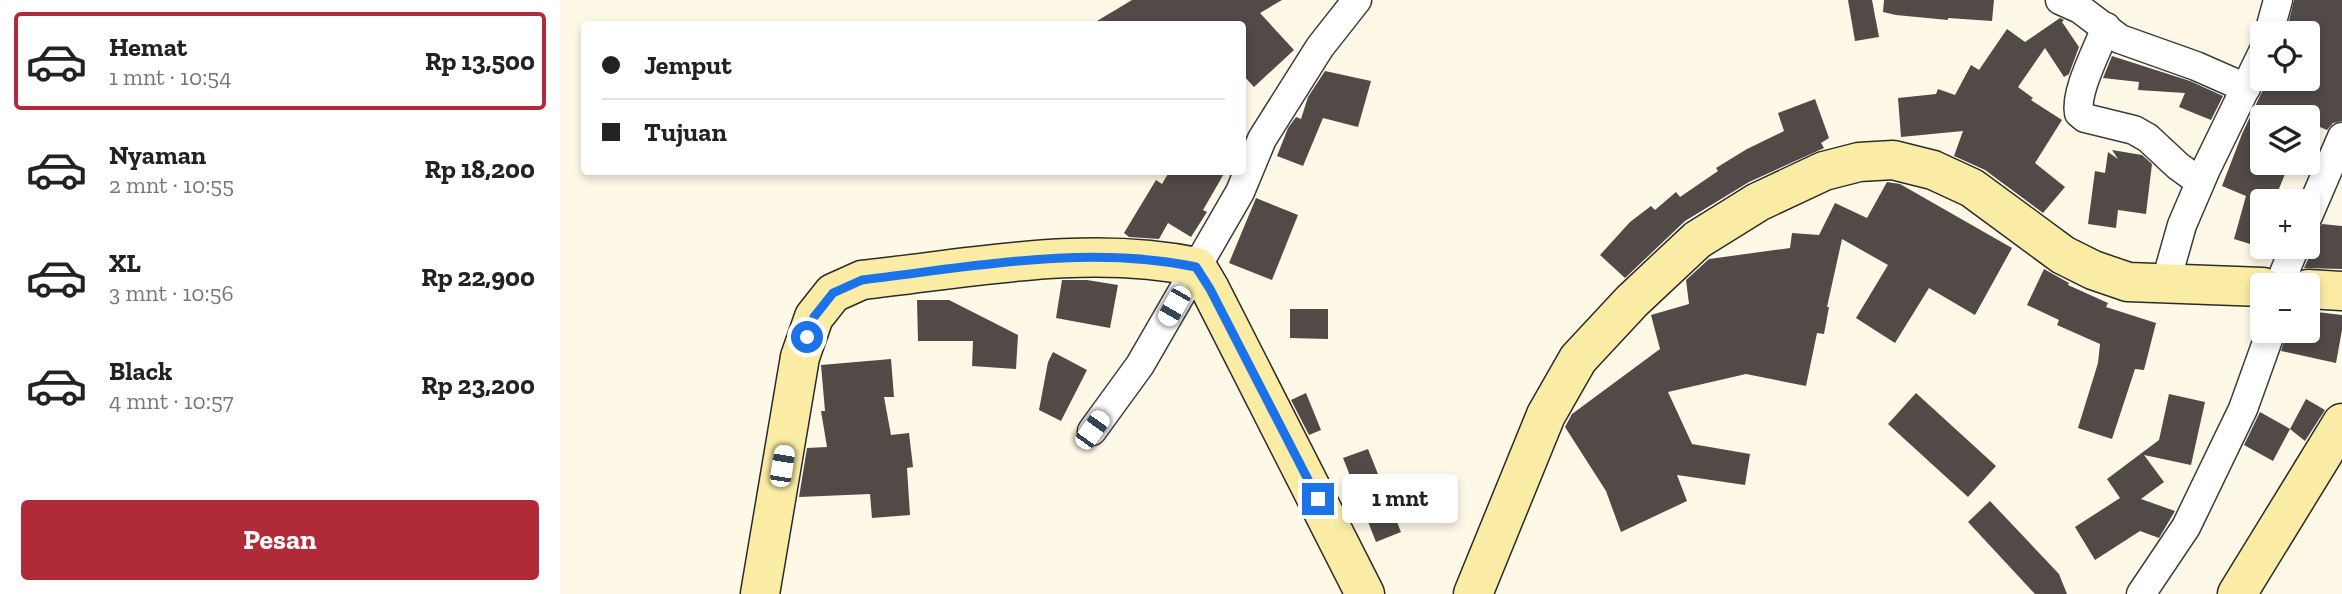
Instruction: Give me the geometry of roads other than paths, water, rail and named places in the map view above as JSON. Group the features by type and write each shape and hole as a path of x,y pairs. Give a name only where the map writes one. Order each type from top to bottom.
{"street":[{"path":"1092,430 1140,365 1240,192 1268,129 1320,47 1357,0"},
{"path":"2060,0 2080,9 2120,39 2175,58 2246,88"},
{"path":"2272,21 2278,0"},
{"path":"2106,27 2081,92 2079,113 2085,118 2141,134 2200,182"},
{"path":"2165,285 2182,225 2250,80"},
{"path":"2320,189 2342,137"},
{"path":"1473,594 1546,415 1578,359 1632,301 1697,240 1758,202 1824,171 1859,162 1893,160 1933,170 1972,188 2063,255 2093,270 2128,282 2250,287"},
{"path":"761,594 800,357 814,317 833,293 862,280 1048,259 1167,261 1196,267 1210,289 1365,594"},
{"path":"2320,290 2342,291"},
{"path":"2141,594 2186,527 2244,409 2267,343"},
{"path":"2237,594 2342,423"}]}
